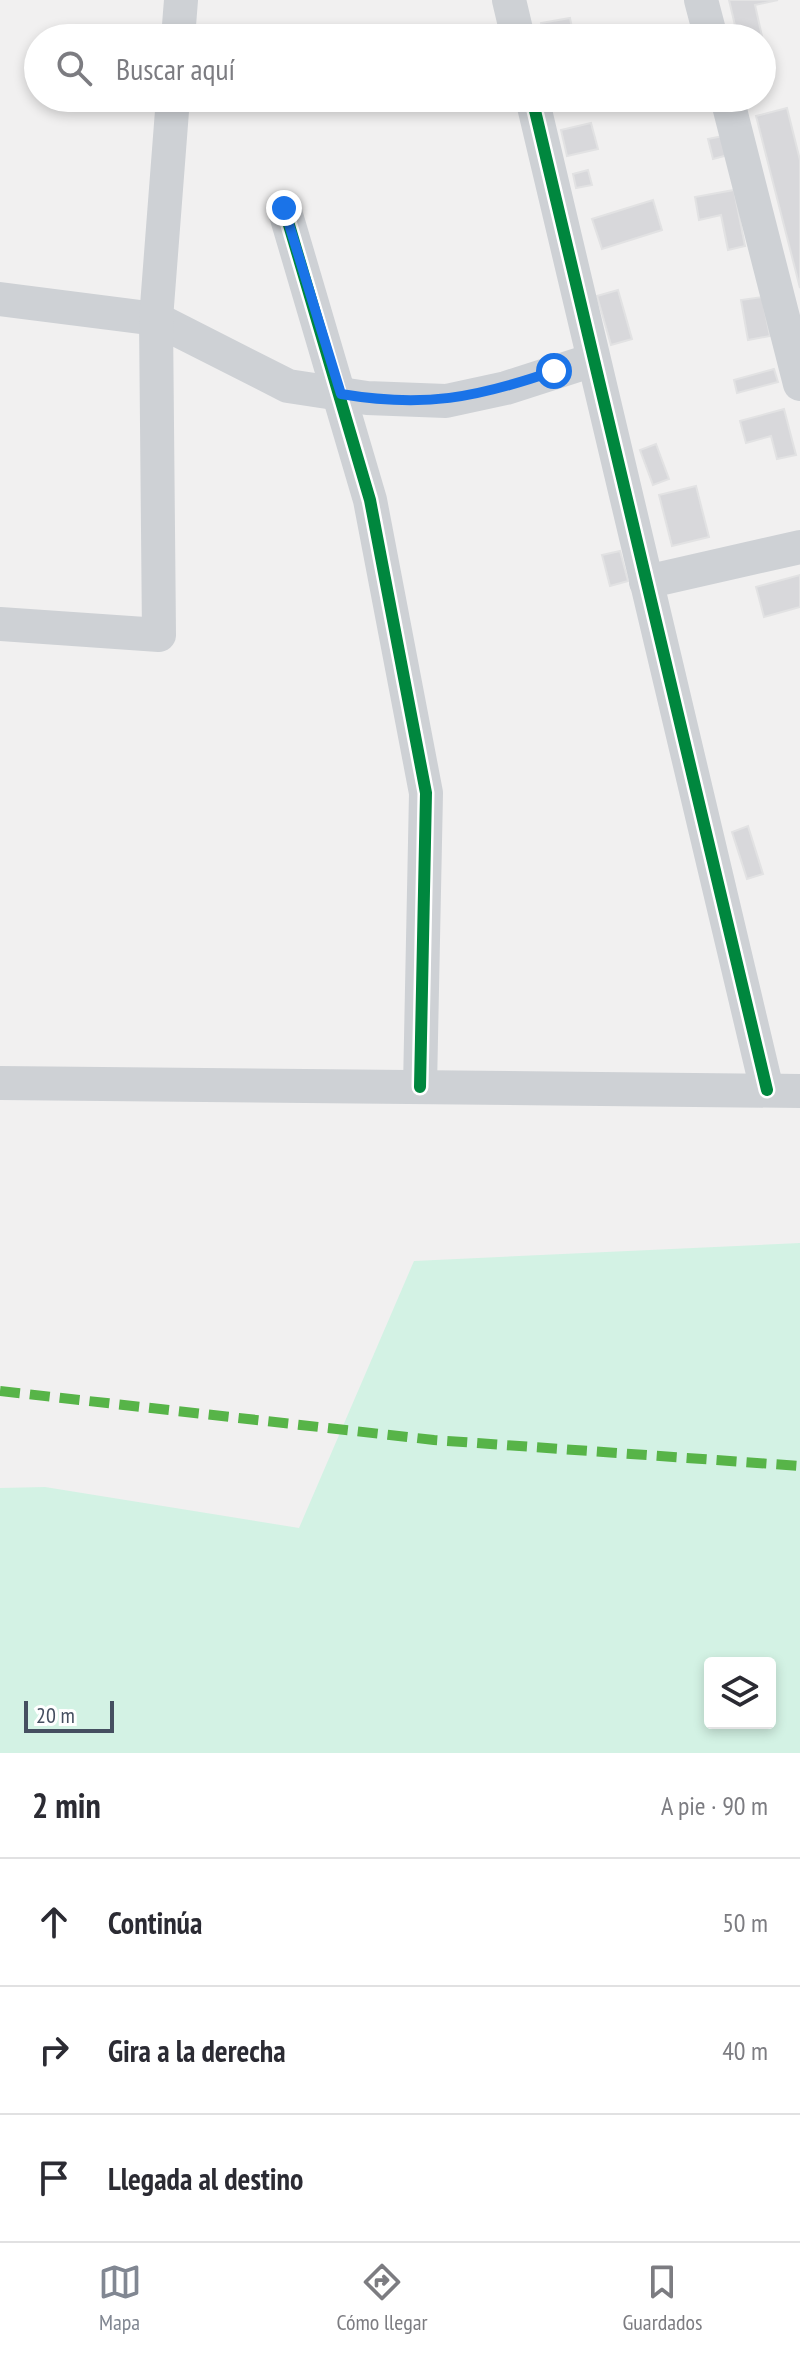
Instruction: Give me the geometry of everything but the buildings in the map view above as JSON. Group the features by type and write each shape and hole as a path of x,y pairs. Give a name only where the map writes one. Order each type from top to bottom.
{"street":[{"path":"179,24 181,0"},
{"path":"509,0 515,24"},
{"path":"701,0 707,24"},
{"path":"0,624 159,635 156,319 172,112"},
{"path":"0,1083 783,1091 646,582 537,112"},
{"path":"731,112 800,384"},
{"path":"284,208 370,500 426,793 420,1087"},
{"path":"0,299 156,319 288,386 341,394 446,401 506,388 593,360"},
{"path":"646,582 800,547"}],"green space":[{"path":"800,1243 800,1753 0,1753 0,1488 45,1487 299,1528 414,1261"}],"marked path":[{"path":"0,1391 434,1440 800,1466"}],"cycle path":[{"path":"535,112 767,1090"},
{"path":"284,208 370,500 426,793 420,1087"}],"route":[{"path":"284,208 341,394 446,401 506,388 554,371"}]}
